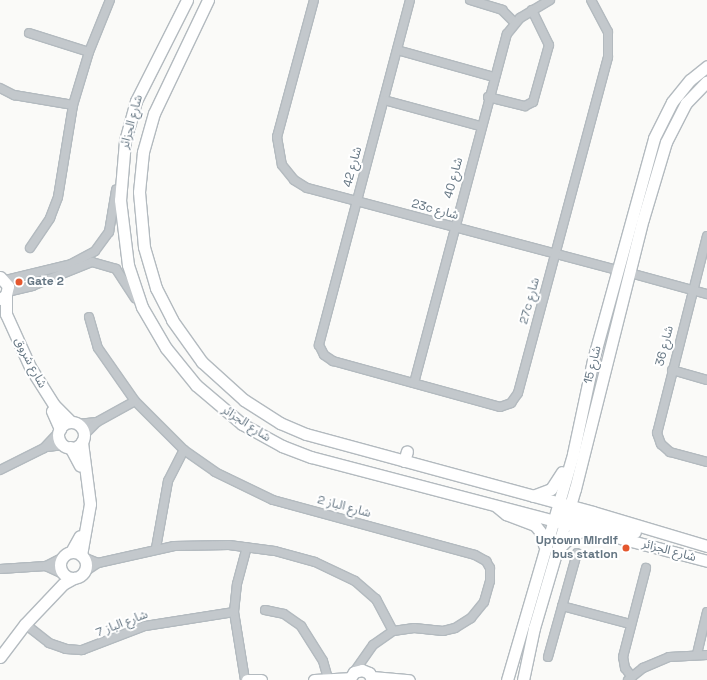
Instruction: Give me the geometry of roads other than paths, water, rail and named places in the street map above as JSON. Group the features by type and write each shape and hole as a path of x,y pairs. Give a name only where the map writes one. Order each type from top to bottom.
{"street":[{"path":"30,248 44,227 58,197 73,106 89,52 110,0"},
{"name":"شارع الجزائر","path":"187,0 136,101 120,178 124,243 142,307 166,348 196,385 223,410 255,432 311,456 552,518 567,514 593,512 707,546"},
{"name":"شارع الجزائر","path":"208,0 164,88 143,152 140,219 156,288 172,320 193,351 212,373 244,400 280,423 306,434 406,456 557,503 567,514 586,529 707,561"},
{"name":"23c شارع","path":"314,0 277,137 279,156 294,180 307,188 617,270"},
{"name":"شارع 42","path":"319,340 410,0"},
{"path":"470,0 500,9 514,22 550,0"},
{"path":"500,9 501,0"},
{"name":"27c شارع","path":"319,340 321,351 332,361 414,382 493,406 511,403 518,393 609,49 605,24 591,0"},
{"path":"488,97 525,106 533,102 549,45 547,34 532,10"},
{"name":"شارع 40","path":"414,382 453,227 488,97 507,34 514,22"},
{"path":"29,33 89,52"},
{"path":"397,50 494,77"},
{"name":"شارع 15","path":"507,680 552,518 573,454 638,188 665,114 690,80 707,66"},
{"name":"شارع 15","path":"523,680 554,554 575,489 643,219 673,125 690,97 707,81"},
{"path":"0,88 14,95 73,106"},
{"path":"0,97 14,95"},
{"path":"384,100 480,126"},
{"path":"3,278 29,274 82,260 101,246 111,225 120,178"},
{"path":"638,188 646,189 643,219"},
{"name":"شارع 36","path":"707,236 692,290 657,433 665,449 675,454 707,462"},
{"path":"4,295 32,286 84,263 100,262 122,274 142,307"},
{"path":"630,273 707,294"},
{"path":"29,274 28,282 32,286"},
{"name":"شارع شروق","path":"3,278 6,314 30,367 60,414 74,423 83,438"},
{"name":"شارع شروق","path":"0,312 19,356 57,418 59,431 67,446"},
{"name":"شارع الباز 2","path":"90,317 98,348 135,401 184,450 227,479 273,500 475,555 489,564 491,577 484,602 466,622 443,631 414,628 393,630"},
{"path":"672,370 707,380"},
{"path":"0,470 44,448 67,446 83,438 98,422 135,401"},
{"path":"44,448 59,431 74,423 98,422"},
{"path":"74,556 90,504 83,438"},
{"path":"67,446 79,461 85,499 79,540 74,556 60,564 71,575"},
{"path":"156,548 168,481 184,450"},
{"path":"533,496 554,485 573,454"},
{"path":"575,489 593,512"},
{"path":"492,503 506,514 535,525 542,534 544,548"},
{"path":"567,514 672,541 691,542"},
{"path":"554,554 571,536 586,529"},
{"path":"0,657 25,624 71,575 98,563 156,548 198,544 248,547 302,557 355,581 376,599 393,630 379,639 351,677"},
{"path":"248,547 237,584 234,612 237,642 244,665 253,680"},
{"path":"548,657 577,553"},
{"path":"0,648 71,575 85,564 74,556"},
{"path":"0,569 46,566 74,556 98,563"},
{"path":"46,566 71,575"},
{"path":"646,568 630,624 623,657 625,668 630,678 656,662 697,654 707,655"},
{"path":"562,606 630,624"},
{"path":"265,610 284,614 301,626 326,666 328,679"},
{"name":"شارع الباز 7","path":"25,624 49,643 66,649 82,650 145,626 234,612"},
{"path":"697,654 707,612"},
{"path":"364,659 371,676"},
{"path":"501,680 511,663"},
{"path":"314,680 351,677 362,670 371,676 409,680"}],"place":[{"name":"Gate 2","path":"19,282"},
{"name":"Uptown Mirdif bus station","path":"626,548"}]}
